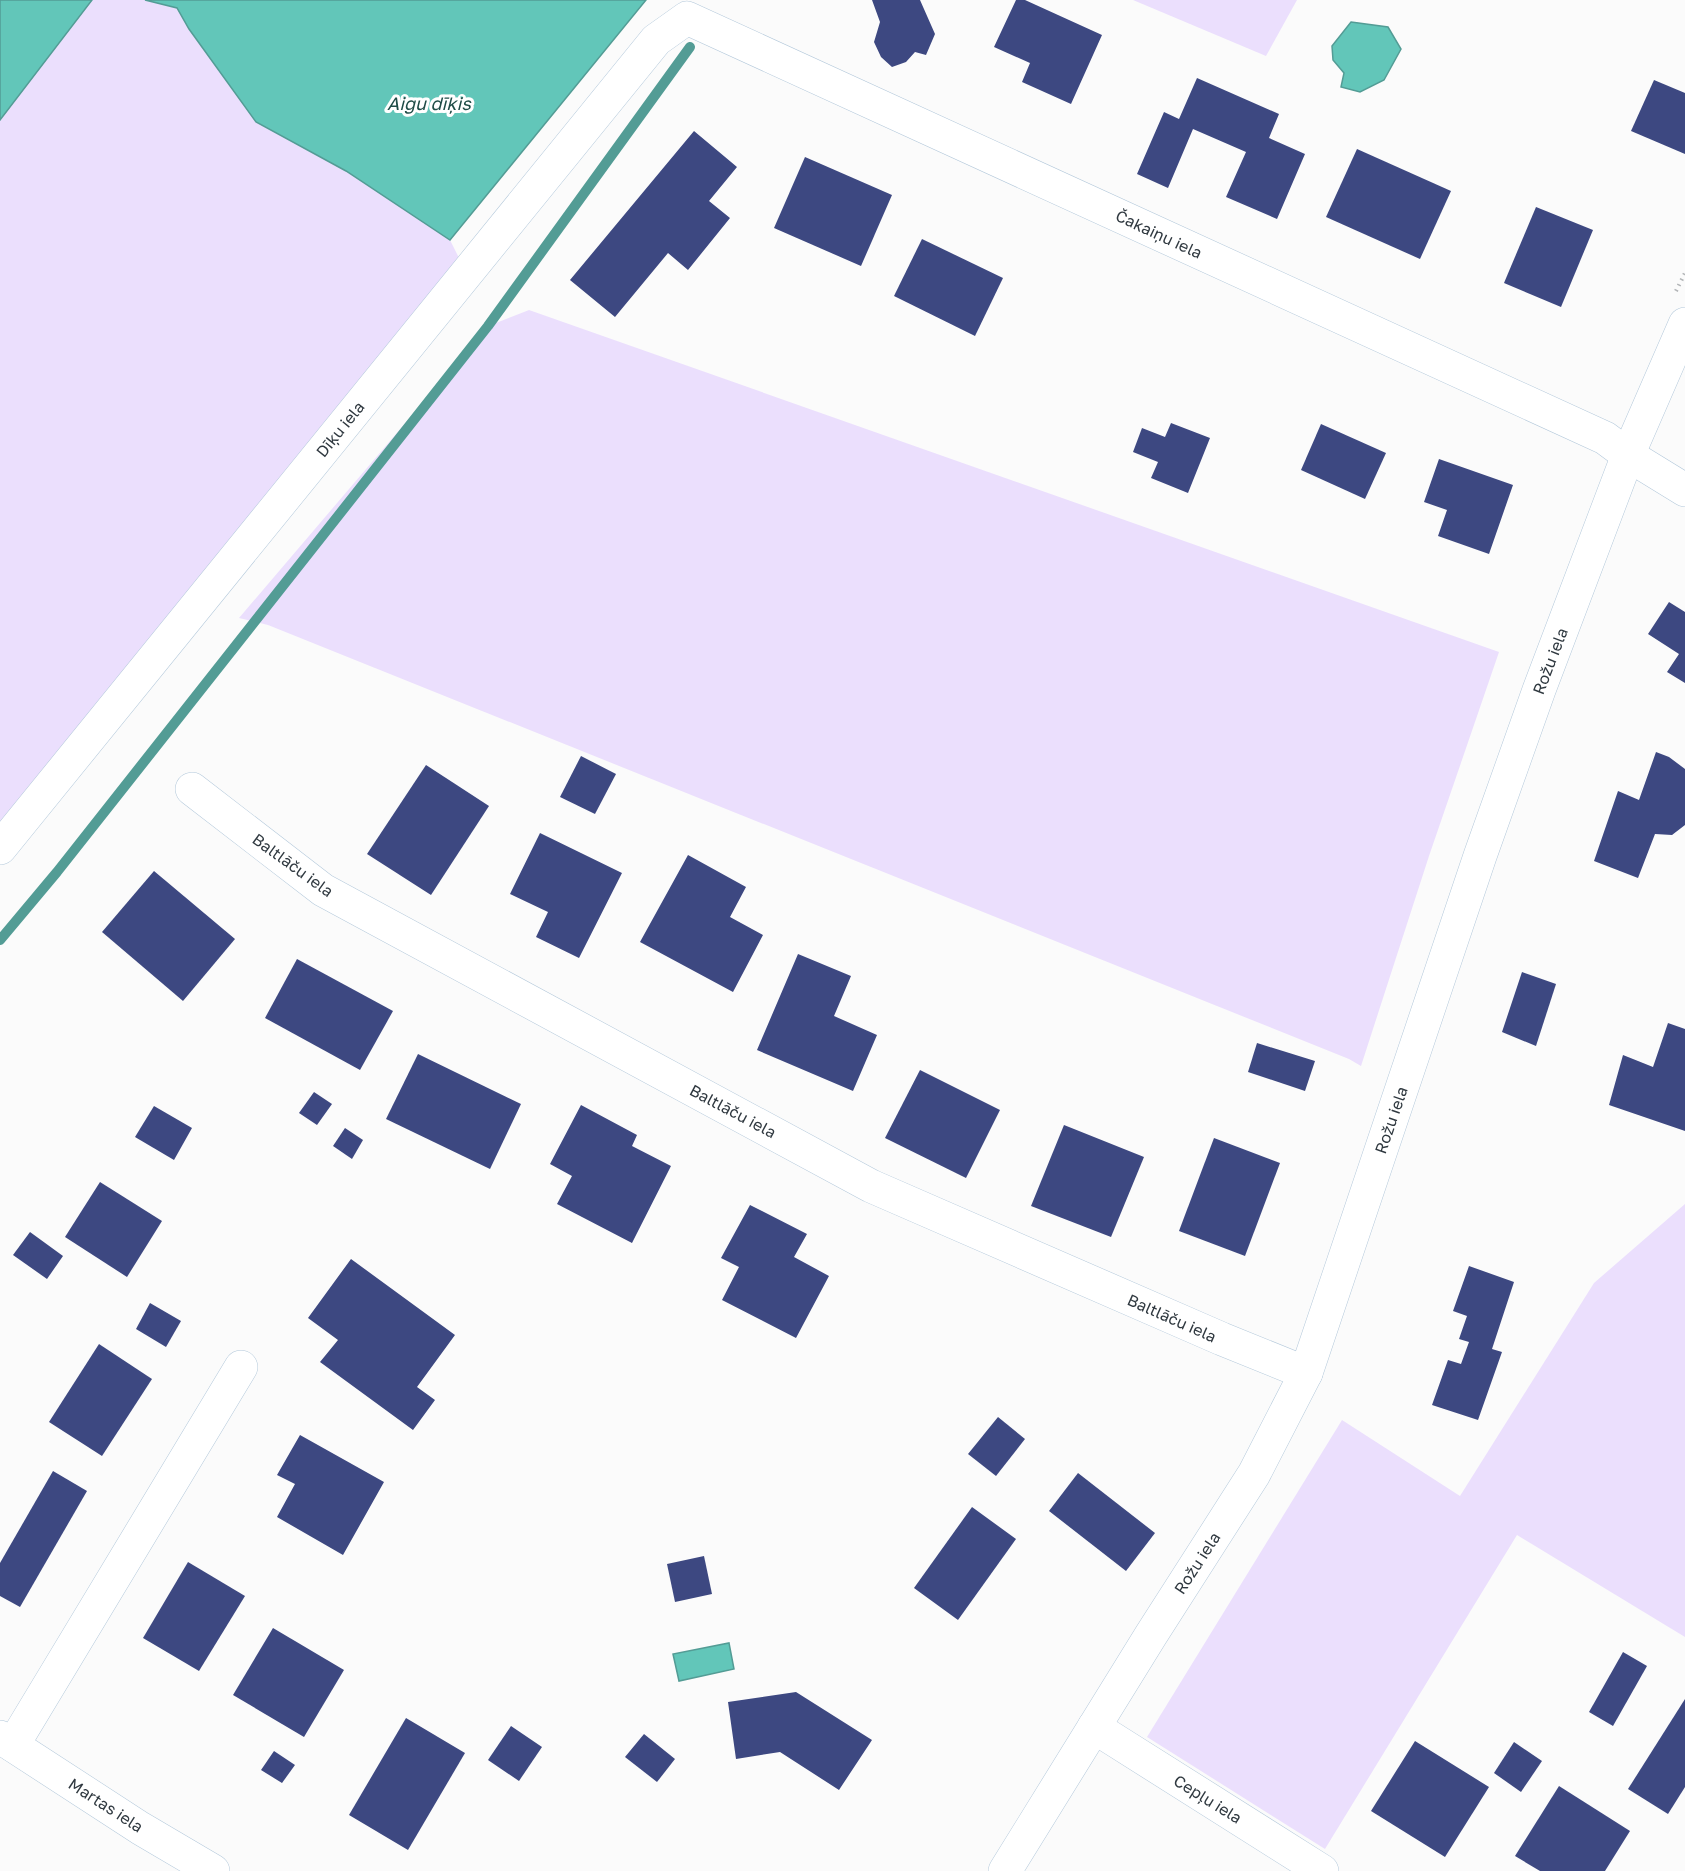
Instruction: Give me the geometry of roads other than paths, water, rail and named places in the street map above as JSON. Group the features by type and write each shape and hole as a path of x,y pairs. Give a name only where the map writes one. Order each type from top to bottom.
{"street":[{"name":"Čakaiņu iela","path":"687,18 1605,438 1685,490"},
{"name":"Dīķu iela","path":"0,848 656,40 687,18"},
{"name":"Rožu iela","path":"1005,1871 1254,1474 1306,1373 1496,812 1680,309"},
{"name":"Baltlāču iela","path":"192,789 323,890 871,1186 1222,1339 1306,1373"},
{"path":"7,1741 241,1366"},
{"name":"Cepļu iela","path":"1094,1728 1322,1871"},
{"name":"Martas iela","path":"7,1741 140,1828 213,1871"}],"water":[{"path":"0,0 92,0 0,120"},
{"name":"Aigu dīķis","path":"145,0 646,0 450,240 346,171 256,122 189,29 177,8"},
{"path":"1351,22 1388,27 1401,49 1384,80 1360,92 1341,87 1344,73 1333,60 1332,46"},
{"path":"729,1643 734,1669 679,1681 673,1654"}],"waterway":[{"path":"0,940 57,872 488,326 690,47"}]}
